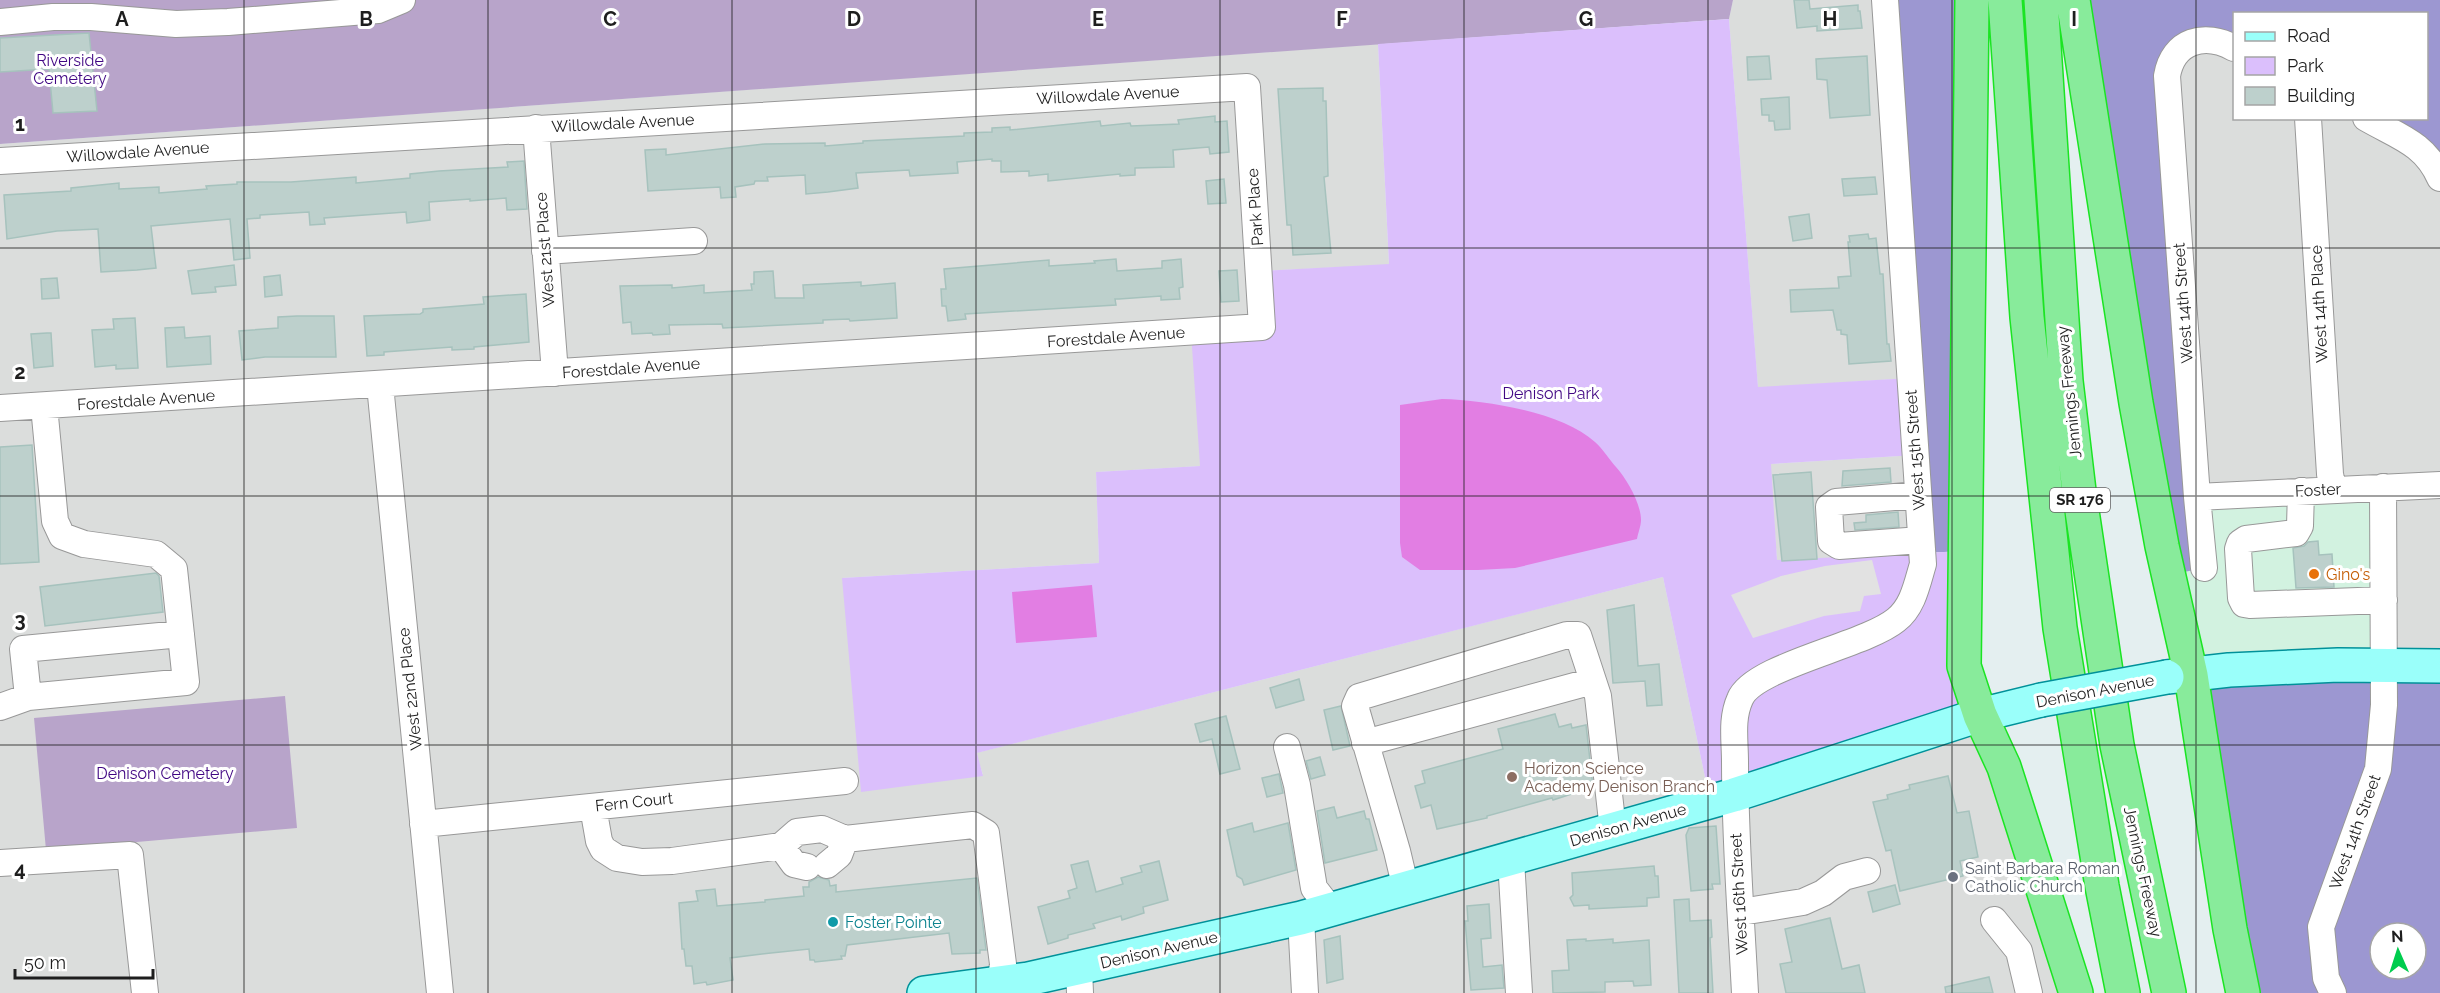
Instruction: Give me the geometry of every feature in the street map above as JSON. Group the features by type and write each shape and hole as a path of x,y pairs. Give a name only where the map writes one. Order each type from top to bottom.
{"highway":[{"path":"1972,0 1964,666 1980,715 2004,767 2076,993"},
{"name":"Jennings Freeway","path":"2005,0 2027,318 2060,628 2102,886 2123,993"},
{"name":"Jennings Freeway","path":"2041,0 2064,358 2079,491 2116,745 2169,993"},
{"path":"2073,0 2136,403 2162,546 2179,676 2243,993"}],"main road":[{"name":"Denison Avenue","path":"924,993 1079,980 1511,860 1734,795 1980,715 2041,700 2179,676 2229,670 2384,665 2440,666"}],"street":[{"path":"0,22 63,17 176,24 228,22 378,10 402,0"},
{"name":"West 15th Street","path":"1734,795 1733,726 1740,697 1757,681 1869,636 1897,620 1913,599 1923,564 1885,0"},
{"name":"West 14th Street","path":"2204,568 2196,496 2167,76 2170,62 2186,44 2206,40 2223,42 2233,47"},
{"name":"Willowdale Avenue","path":"0,161 1247,87"},
{"name":"Park Place","path":"1247,87 1262,327"},
{"name":"West 14th Place","path":"2308,120 2330,474 2333,490"},
{"path":"2370,120 2421,149 2437,170"},
{"name":"West 21st Place","path":"536,128 555,373"},
{"path":"545,251 694,241"},
{"name":"Forestdale Avenue","path":"0,408 1262,327"},
{"name":"West 22nd Place","path":"380,385 440,993"},
{"path":"0,707 28,697 186,682 174,569 156,554 84,544 62,536 55,521 44,406"},
{"name":"Foster","path":"2196,496 2440,485"},
{"name":"West 14th Street","path":"2333,993 2326,978 2322,927 2378,769 2384,705 2383,487"},
{"path":"2301,491 2300,526 2296,533 2246,539 2240,543 2238,549 2241,598 2244,604 2384,600"},
{"path":"1918,495 1836,502 1829,507 1831,541 1839,546 1921,540"},
{"path":"28,697 23,649 181,634"},
{"path":"1406,889 1354,706 1359,697 1568,635 1578,635 1595,688 1613,830"},
{"path":"1365,743 1595,688"},
{"path":"1287,747 1298,785 1316,914 1305,993"},
{"name":"Fern Court","path":"423,824 845,781"},
{"name":"West 16th Street","path":"1734,795 1745,993"},
{"path":"593,807 599,841 603,849 617,858 642,862 672,861 781,846 797,832 822,829 845,839 973,825 986,833 1003,964 1000,985"},
{"path":"781,846 794,864 817,866 839,855 845,839"},
{"path":"0,863 130,855 145,993"},
{"path":"1511,860 1519,993"},
{"path":"1741,912 1803,902 1823,893 1844,877 1867,871"},
{"path":"1994,920 2019,951 2029,993"}],"shaded area":[{"path":"1733,0 1885,0 1910,378 1758,388 1729,19"},
{"path":"1885,0 1972,0 1965,551 1922,553"},
{"path":"2073,0 2440,0 2440,159 2368,120 2428,120 2428,12 2233,12 2233,47 2223,42 2170,62 2204,568 2169,575"},
{"path":"1378,44 1389,265 1259,271 1262,327 1192,332 1201,466 1096,472 1099,563 842,578 983,775 976,753 1663,577 1710,801 1980,715 2076,993 0,993 0,144"},
{"path":"2186,44 2233,48 2233,120 2368,120 2440,159 2440,666 2384,665 2203,568 2167,76"},
{"path":"1442,399 1501,405 1543,415 1581,432 1595,442 1633,492 1641,520 1637,539 1515,568 1420,570 1402,557 1400,543 1400,405"},
{"path":"1916,455 1922,553 1777,561 1770,464"},
{"path":"2383,487 2384,665 2191,675 2169,575 2197,497"},
{"path":"1872,560 1881,594 1864,596 1860,611 1824,616 1753,638 1731,595 1781,576 1825,566"},
{"path":"1092,585 1097,637 1016,643 1012,592"},
{"path":"2440,666 2440,993 2243,993 2191,675"}],"green space":[{"name":"Riverside Cemetery","path":"0,0 1733,0 1729,19 0,144"},
{"name":"Denison Park","path":"1729,19 1758,387 1910,378 1916,455 1771,464 1777,560 1965,551 1980,715 1710,801 1663,577 977,753 983,776 861,792 842,578 1099,563 1096,472 1200,466 1191,332 1262,327 1259,271 1389,264 1378,44"},
{"name":"Denison Cemetery","path":"285,696 297,828 46,850 34,718"}],"building":[{"path":"1794,0 1809,0 1810,9 1858,5 1862,28 1817,31 1817,26 1797,28"},
{"path":"89,33 97,111 53,113 49,69 0,72 0,38"},
{"path":"1769,56 1771,79 1748,80 1747,57"},
{"path":"1867,56 1870,115 1830,118 1827,80 1817,79 1816,59"},
{"path":"1323,88 1323,101 1326,101 1328,176 1324,177 1331,253 1293,255 1291,225 1287,225 1278,89"},
{"path":"1789,97 1790,129 1775,130 1774,121 1769,121 1769,115 1762,115 1761,99"},
{"path":"1215,116 1215,122 1227,121 1229,152 1210,154 1209,147 1173,150 1174,167 1135,168 1135,175 1120,176 1120,174 1048,181 1048,174 1029,176 1029,171 1001,172 1001,161 992,161 992,159 957,162 958,173 910,176 909,170 856,173 858,188 828,192 806,194 805,175 767,177 768,181 755,181 754,184 735,187 736,197 721,198 720,187 648,191 645,150 666,149 666,155 765,144 825,143 825,146 863,143 863,141 964,136 964,133 992,132 992,128 1010,127 1010,130 1100,121 1101,126 1130,123 1131,126 1179,124 1178,120"},
{"path":"524,161 527,209 507,210 506,198 429,202 430,220 407,223 406,212 324,218 325,224 310,225 309,212 260,215 260,218 247,219 250,258 234,260 230,219 151,226 156,268 137,270 101,272 98,229 57,231 7,239 4,195 71,191 71,188 119,183 119,189 159,187 159,193 207,189 206,186 237,184 237,182 291,182 356,177 356,183 410,178 410,174 508,167 507,162"},
{"path":"1875,177 1877,194 1844,196 1842,179"},
{"path":"1224,179 1226,203 1208,204 1206,181"},
{"path":"1809,214 1812,238 1793,241 1789,217"},
{"path":"1868,234 1869,239 1876,238 1880,274 1883,274 1887,344 1889,344 1891,361 1849,364 1847,335 1837,330 1833,310 1791,312 1790,290 1839,288 1838,277 1851,276 1849,236"},
{"path":"1116,259 1117,271 1162,268 1162,261 1181,259 1183,287 1179,288 1180,299 1161,300 1161,296 1115,299 1116,305 965,314 966,319 948,321 946,306 942,306 941,289 946,289 944,269 1049,260 1049,266"},
{"path":"234,265 236,285 215,287 216,292 192,294 188,271"},
{"path":"1237,270 1239,301 1221,302 1219,271"},
{"path":"773,271 775,298 804,298 803,285 861,282 861,286 895,283 897,318 823,320 823,323 723,328 722,324 669,325 670,334 653,335 652,333 632,334 631,322 623,323 620,286 672,285 672,288 704,285 704,293 752,290 754,272"},
{"path":"280,275 282,295 265,297 264,277"},
{"path":"57,278 59,298 42,299 41,279"},
{"path":"526,294 529,342 474,347 474,349 452,350 452,347 384,352 384,355 367,356 364,316 420,314 423,309 484,304 483,297"},
{"path":"334,316 336,357 265,357 242,360 239,331 278,328 278,317"},
{"path":"135,318 138,368 116,369 116,365 95,367 92,330 114,329 113,319"},
{"path":"184,327 185,338 210,336 211,364 167,367 165,328"},
{"path":"51,333 53,366 34,368 31,334"},
{"path":"32,445 39,562 0,564 0,447"},
{"path":"1890,468 1891,482 1842,486 1843,471"},
{"path":"1811,472 1817,559 1782,561 1773,475"},
{"path":"1898,512 1899,527 1855,530 1854,523 1866,522 1866,515"},
{"name":"Gino's","path":"2318,541 2319,555 2332,554 2334,587 2296,588 2293,548"},
{"path":"156,573 159,576 163,612 45,626 40,587"},
{"path":"1634,605 1638,666 1659,664 1662,705 1647,706 1645,681 1613,683 1607,610"},
{"path":"1299,679 1304,700 1276,708 1270,688"},
{"path":"1341,706 1350,746 1333,750 1324,710"},
{"name":"Horizon Science Academy Denison Branch","path":"1555,714 1559,727 1571,724 1572,728 1586,725 1593,787 1553,800 1552,798 1487,816 1487,818 1437,829 1431,805 1421,808 1415,786 1425,783 1422,771 1503,749 1498,729"},
{"path":"1226,716 1240,769 1220,774 1212,739 1200,742 1195,724"},
{"path":"1320,757 1325,775 1311,779 1306,761"},
{"path":"1279,774 1283,793 1267,797 1262,778"},
{"path":"1948,776 1957,813 1969,811 1978,857 1960,861 1963,876 1900,891 1891,850 1886,851 1873,802 1888,799 1887,795 1910,789 1909,785"},
{"path":"1334,807 1337,818 1364,811 1366,819 1369,819 1377,850 1325,863 1317,811"},
{"path":"1252,823 1254,832 1288,823 1296,870 1244,885 1242,879 1237,876 1227,830"},
{"path":"1716,826 1720,884 1712,884 1713,889 1691,891 1686,835 1689,828"},
{"path":"1088,861 1096,892 1123,884 1121,878 1142,872 1140,866 1159,861 1168,900 1143,907 1144,913 1122,920 1121,916 1093,924 1095,928 1068,935 1068,938 1048,944 1038,907 1070,898 1068,891 1077,888 1071,865"},
{"path":"1654,866 1655,876 1658,876 1659,897 1647,898 1647,906 1589,909 1589,905 1574,906 1570,898 1573,895 1572,873"},
{"name":"Foster Pointe","path":"818,877 829,880 830,886 836,885 836,892 977,878 986,950 980,950 980,953 952,954 949,933 847,945 845,956 841,956 842,959 815,962 810,960 809,949 771,953 730,958 733,980 707,985 706,982 694,984 692,966 686,966 684,949 682,949 679,903 698,901 696,891 715,889 717,906 804,896 803,887 809,887 809,882"},
{"path":"1895,885 1900,904 1873,912 1868,892"},
{"path":"1689,899 1690,921 1711,920 1713,993 1679,993 1674,900"},
{"path":"1489,904 1491,938 1481,939 1483,967 1502,965 1504,988 1471,990 1465,921 1468,921 1467,906"},
{"path":"1830,918 1842,969 1859,965 1865,993 1786,993 1780,964 1792,962 1785,929"},
{"path":"1340,936 1343,979 1327,983 1324,940"},
{"path":"1586,939 1586,941 1613,939 1613,943 1649,940 1651,985 1634,986 1633,981 1605,982 1605,992 1553,993 1552,971 1569,970 1567,940"},
{"path":"1989,977 1993,993 1946,993 1945,987"}],"place":[{"name":"Gino's","path":"2314,574"},
{"name":"Horizon Science Academy Denison Branch","path":"1512,777"},
{"name":"Saint Barbara Roman Catholic Church","path":"1953,877"},
{"name":"Foster Pointe","path":"833,922"}]}
